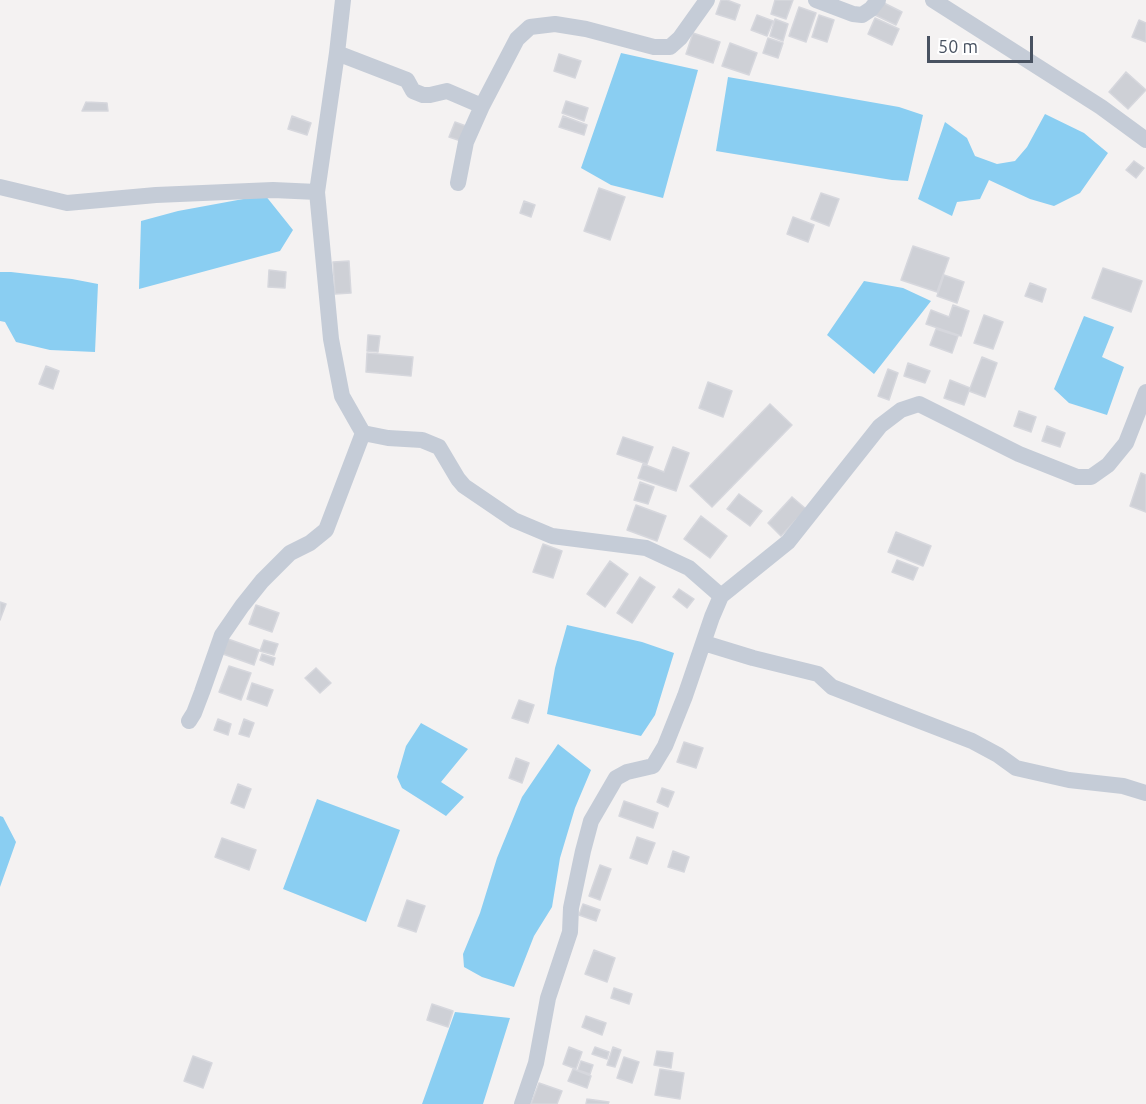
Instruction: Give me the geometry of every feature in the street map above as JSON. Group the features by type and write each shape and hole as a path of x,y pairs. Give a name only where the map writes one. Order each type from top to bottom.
{"street":[{"path":"343,0 317,192 331,339 342,396 363,433 388,438 422,440 439,447 458,479 465,486 514,520 552,536 646,548 689,567 721,596"},
{"path":"458,183 466,142 482,106 517,39 530,27 555,24 586,29 654,47 669,47 680,38 707,0"},
{"path":"816,0 853,14 862,15 878,0"},
{"path":"933,0 1101,107 1146,140"},
{"path":"337,53 408,80 413,91 423,95 447,91 482,106"},
{"path":"0,187 67,203 156,195 273,190 317,192"},
{"path":"522,1104 536,1063 548,998 570,932 571,908 591,821 616,778 627,772 653,766 665,746 721,596 788,542 880,426 901,410 919,404 1019,454 1077,477 1090,477 1108,465 1126,443 1146,392"},
{"path":"189,722 222,635 242,606 262,581 290,553 310,543 326,530 363,433"},
{"path":"704,643 818,674 832,687 972,741 1016,768 1069,780 1123,786 1146,793"}],"water":[{"path":"621,53 698,70 663,198 611,185 581,168"},
{"path":"728,77 899,107 923,115 908,181 716,151"},
{"path":"1045,114 1084,133 1108,153 1080,193 1054,206 1030,199 989,180 980,199 957,202 952,216 918,199 945,122 967,138 975,156 997,164 1015,161 1027,147"},
{"path":"265,195 293,230 280,251 139,289 141,221 178,211"},
{"path":"0,272 72,279 98,284 95,352 50,350 16,342 5,322 0,321"},
{"path":"864,281 903,288 931,301 874,374 827,335"},
{"path":"1084,316 1114,327 1102,357 1124,367 1107,415 1069,403 1054,389"},
{"path":"567,625 642,642 674,653 655,715 641,736 547,714 555,668"},
{"path":"421,723 468,749 441,782 464,797 446,816 402,788 397,777 406,746"},
{"path":"558,744 591,770 575,808 560,858 552,907 534,936 514,987 482,977 464,967 463,954 480,913 497,858 522,797"},
{"path":"317,799 400,830 366,922 283,889"},
{"path":"0,816 3,817 16,842 0,887"},
{"path":"455,1012 510,1018 483,1104 422,1104"}],"building":[{"path":"721,0 740,5 735,20 716,14"},
{"path":"775,0 793,0 786,19 771,14"},
{"path":"882,2 902,12 896,25 875,15"},
{"path":"799,7 816,13 806,42 789,36"},
{"path":"757,15 773,21 767,36 751,30"},
{"path":"819,15 834,20 827,42 812,37"},
{"path":"875,18 899,29 892,45 868,34"},
{"path":"775,19 788,24 783,41 770,36"},
{"path":"1139,20 1146,23 1146,42 1132,37"},
{"path":"693,33 720,42 713,63 686,54"},
{"path":"768,38 783,43 778,58 763,53"},
{"path":"730,43 757,53 749,75 722,66"},
{"path":"559,54 581,61 575,78 554,71"},
{"path":"1126,72 1146,90 1128,109 1109,92"},
{"path":"566,101 588,108 584,121 562,113"},
{"path":"86,102 107,103 108,111 82,111"},
{"path":"292,116 311,123 307,135 288,129"},
{"path":"563,116 587,125 584,135 559,127"},
{"path":"455,122 466,126 461,141 449,137"},
{"path":"1134,161 1144,168 1136,178 1126,170"},
{"path":"599,188 625,197 610,240 584,231"},
{"path":"821,193 839,199 829,226 811,219"},
{"path":"524,201 535,205 531,217 520,213"},
{"path":"793,217 814,225 808,242 787,234"},
{"path":"913,246 949,258 937,292 901,280"},
{"path":"349,261 351,293 335,294 333,262"},
{"path":"1103,268 1142,281 1131,312 1092,298"},
{"path":"269,270 286,272 285,288 268,287"},
{"path":"944,275 964,282 957,303 937,296"},
{"path":"1030,283 1046,289 1042,302 1025,296"},
{"path":"953,305 969,311 961,336 926,324 931,310 949,317"},
{"path":"984,315 1003,322 993,349 974,343"},
{"path":"936,329 958,336 952,353 930,345"},
{"path":"368,335 380,336 378,352 367,351"},
{"path":"367,353 413,357 411,376 366,372"},
{"path":"982,357 997,363 985,397 969,391"},
{"path":"908,363 930,371 925,383 904,376"},
{"path":"46,366 59,371 53,389 39,384"},
{"path":"888,369 898,373 889,400 878,396"},
{"path":"950,380 970,388 964,405 944,398"},
{"path":"708,382 732,391 723,417 699,408"},
{"path":"770,404 792,425 712,507 690,486"},
{"path":"1019,411 1036,417 1031,432 1014,426"},
{"path":"1047,426 1065,433 1060,447 1042,441"},
{"path":"623,437 653,447 647,464 617,454"},
{"path":"673,447 689,453 676,491 638,478 643,464 664,472"},
{"path":"1141,473 1146,475 1146,512 1130,506"},
{"path":"640,482 654,487 648,504 634,500"},
{"path":"739,494 762,511 750,526 727,509"},
{"path":"792,497 806,509 781,536 768,523"},
{"path":"636,505 666,516 657,541 627,530"},
{"path":"701,516 727,536 710,558 684,539"},
{"path":"896,532 931,546 923,566 888,552"},
{"path":"543,544 562,551 553,578 533,572"},
{"path":"897,560 918,568 913,580 892,572"},
{"path":"610,561 628,574 605,607 587,594"},
{"path":"640,577 655,587 632,623 617,613"},
{"path":"679,589 694,599 687,608 673,597"},
{"path":"0,602 6,604 0,620"},
{"path":"256,605 279,613 272,632 249,624"},
{"path":"228,639 259,650 254,665 223,654"},
{"path":"264,640 278,644 274,655 260,651"},
{"path":"262,654 275,658 273,665 260,660"},
{"path":"229,666 251,673 241,700 219,692"},
{"path":"316,668 331,683 320,693 305,678"},
{"path":"252,683 273,690 267,706 247,699"},
{"path":"519,700 534,705 528,723 512,718"},
{"path":"218,719 231,724 228,735 214,730"},
{"path":"244,719 254,723 249,737 239,734"},
{"path":"684,742 703,748 696,768 677,762"},
{"path":"516,758 529,763 522,783 509,778"},
{"path":"238,784 251,789 244,808 231,803"},
{"path":"662,788 674,792 668,807 657,802"},
{"path":"624,801 658,813 653,828 619,816"},
{"path":"637,837 655,843 647,864 630,858"},
{"path":"222,838 256,850 249,870 215,857"},
{"path":"673,851 689,857 684,872 668,867"},
{"path":"600,865 611,869 600,900 589,896"},
{"path":"407,900 425,906 416,932 398,926"},
{"path":"583,904 600,910 596,921 579,915"},
{"path":"594,950 615,958 607,982 585,974"},
{"path":"614,988 632,994 629,1004 611,998"},
{"path":"432,1004 453,1011 448,1027 427,1020"},
{"path":"586,1016 606,1023 602,1035 582,1027"},
{"path":"569,1047 582,1052 576,1069 563,1064"},
{"path":"595,1047 609,1052 607,1059 592,1054"},
{"path":"613,1047 621,1050 615,1067 607,1065"},
{"path":"657,1051 673,1053 671,1068 654,1065"},
{"path":"193,1056 212,1063 203,1088 184,1081"},
{"path":"624,1057 639,1062 632,1083 617,1078"},
{"path":"581,1061 593,1065 590,1074 578,1070"},
{"path":"573,1069 591,1076 587,1088 568,1081"},
{"path":"660,1069 684,1073 680,1099 655,1095"},
{"path":"539,1083 562,1091 557,1104 531,1104"},
{"path":"587,1099 609,1102 608,1104 586,1104"}]}
